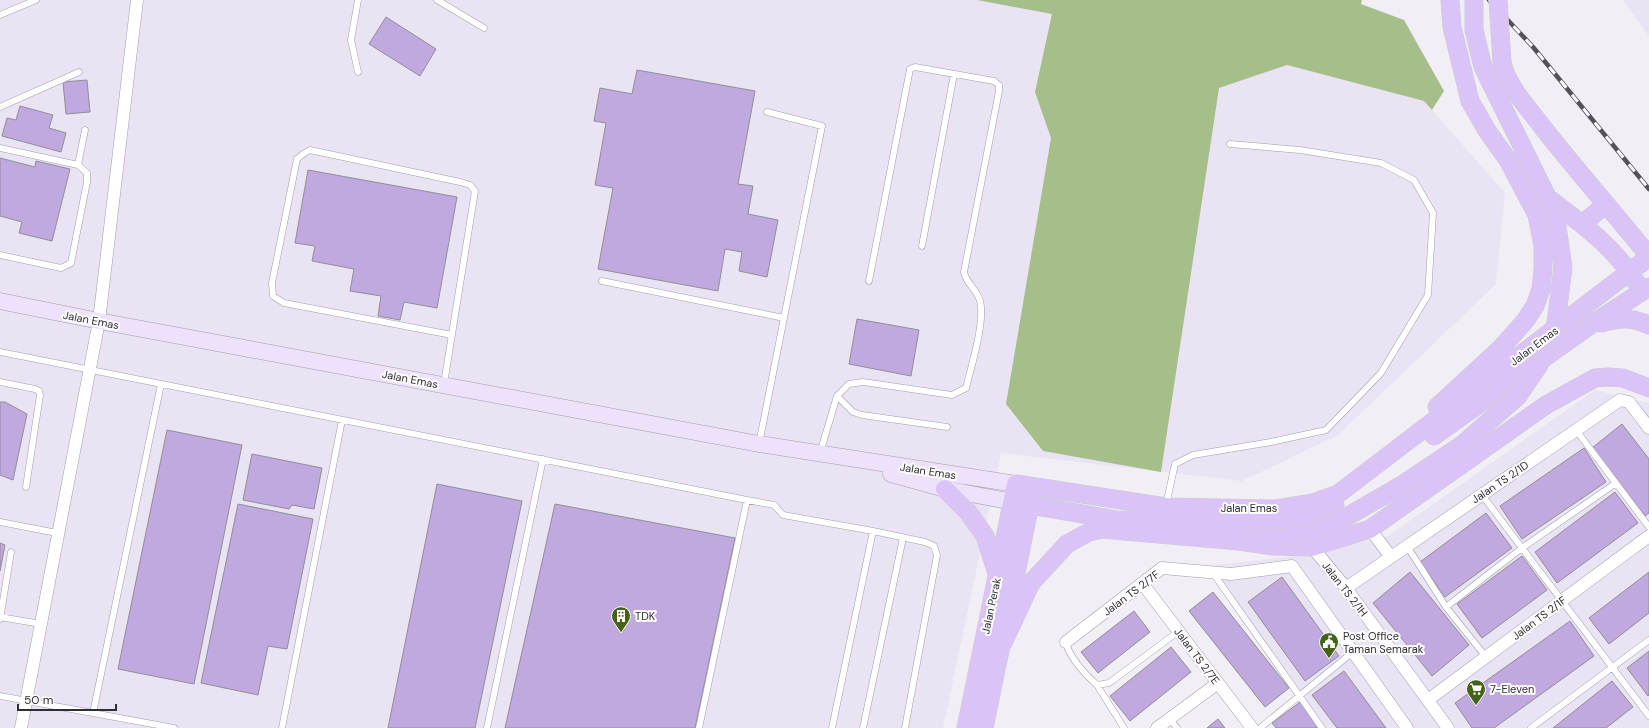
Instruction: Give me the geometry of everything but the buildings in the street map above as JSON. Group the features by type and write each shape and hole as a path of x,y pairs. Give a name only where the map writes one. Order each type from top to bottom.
{"main road":[{"path":"1313,503 1386,451 1500,349 1525,321 1535,306 1541,289 1543,269 1542,246 1537,215 1508,160 1488,132 1470,101 1452,27 1450,0"},
{"path":"1239,541 1289,537 1315,531 1343,519 1402,485 1462,445 1518,396 1540,365 1556,323 1563,267 1555,213 1483,67 1474,30 1474,0"},
{"path":"1498,0 1504,72 1523,101 1579,173 1649,256"},
{"path":"1452,27 1484,106 1542,193 1608,245 1647,294"},
{"path":"1582,224 1598,211 1604,202"},
{"name":"Jalan Emas","path":"0,302 758,444 1166,507 1276,509 1313,503 1338,494 1630,273 1649,256"},
{"name":"Jalan Emas","path":"820,454 945,489 1030,506 1117,520 1253,526 1279,524 1312,516 1341,503 1589,326 1647,294"},
{"path":"1589,326 1619,318 1636,320 1649,325"},
{"path":"1003,643 1031,583 1067,544 1089,532 1102,529 1239,541 1273,546 1312,547 1370,529 1546,405 1595,378 1623,378 1649,388"},
{"name":"Jalan Perak","path":"984,728 1003,643 1030,506 1025,485"},
{"name":"Jalan Perak","path":"966,728 1013,502 1025,485"},
{"path":"945,489 968,512 985,536 998,575"}],"street":[{"path":"21,728 57,533 99,321 137,0"},
{"name":"Jalan TS 2/1D","path":"1346,588 1620,400 1630,402 1649,428"},
{"path":"1370,529 1391,557"},
{"name":"Jalan TS 2/1F","path":"1428,700 1649,536"},
{"name":"Jalan TS 2/1H","path":"1312,547 1346,588 1448,728"},
{"name":"Jalan TS 2/7F","path":"1066,642 1162,568 1231,574 1292,566 1407,728"},
{"name":"Jalan TS 2/7E","path":"1142,583 1252,728"},
{"path":"1157,728 1173,723 1218,683"}],"lane":[{"path":"0,15 36,0"},
{"path":"358,0 351,40 358,72"},
{"path":"437,0 484,28"},
{"path":"820,454 837,396 849,384 863,382 952,395 966,388 982,314 979,298 965,278 964,272 999,85 994,81 915,67 910,69 869,281"},
{"path":"0,107 79,72"},
{"path":"922,246 954,74"},
{"path":"758,444 822,126 767,112"},
{"path":"78,165 84,130"},
{"path":"1166,507 1175,464 1193,455 1271,442 1326,430 1382,373 1428,295 1432,213 1414,180 1381,163 1300,150 1230,144"},
{"path":"0,148 78,165 86,173 87,182 71,263 61,268 0,255"},
{"path":"444,386 475,191 470,185 460,182 310,150 297,159 272,283 273,296 284,303 452,335"},
{"path":"602,281 784,318"},
{"path":"0,352 748,500 774,506 783,515 925,542 934,546 937,554 905,728"},
{"path":"0,382 35,389 39,391 40,395 26,487"},
{"path":"93,713 161,384"},
{"path":"837,396 853,412 862,415 947,426"},
{"path":"282,728 342,420"},
{"path":"1576,430 1649,527"},
{"path":"488,728 543,459"},
{"path":"1446,607 1522,548 1616,483"},
{"path":"1482,495 1649,716"},
{"path":"699,728 748,500"},
{"path":"0,522 57,533"},
{"path":"832,728 873,531"},
{"path":"863,728 903,538"},
{"path":"1407,546 1446,607 1486,657"},
{"path":"11,552 0,618 41,624"},
{"path":"1213,573 1322,728"},
{"path":"1096,685 1109,683 1179,631"},
{"path":"1532,728 1649,640"},
{"path":"1066,642 1068,650 1088,677 1096,685 1124,728"},
{"path":"1260,728 1353,652"},
{"path":"0,696 174,728"}],"shaded area":[{"path":"0,0 1062,0 1094,14 1424,101 1505,193 1496,284 1338,435 1242,481 1001,453 943,728 0,728"},
{"path":"1623,0 1649,0 1649,36"},
{"path":"1595,390 1649,403 1649,728 1326,728 1209,566 1301,555 1388,536"}],"green space":[{"path":"977,0 1362,0 1361,4 1404,20 1444,91 1432,110 1424,101 1287,65 1219,88 1161,472 1043,451 1006,404 1051,138 1035,92 1052,14"}],"railway":[{"path":"1489,0 1533,47 1649,189"}],"place":[{"name":"TDK","path":"621,633"},
{"name":"Post Office Taman Semarak","path":"1329,659"},
{"name":"7-Eleven","path":"1476,706"}]}
